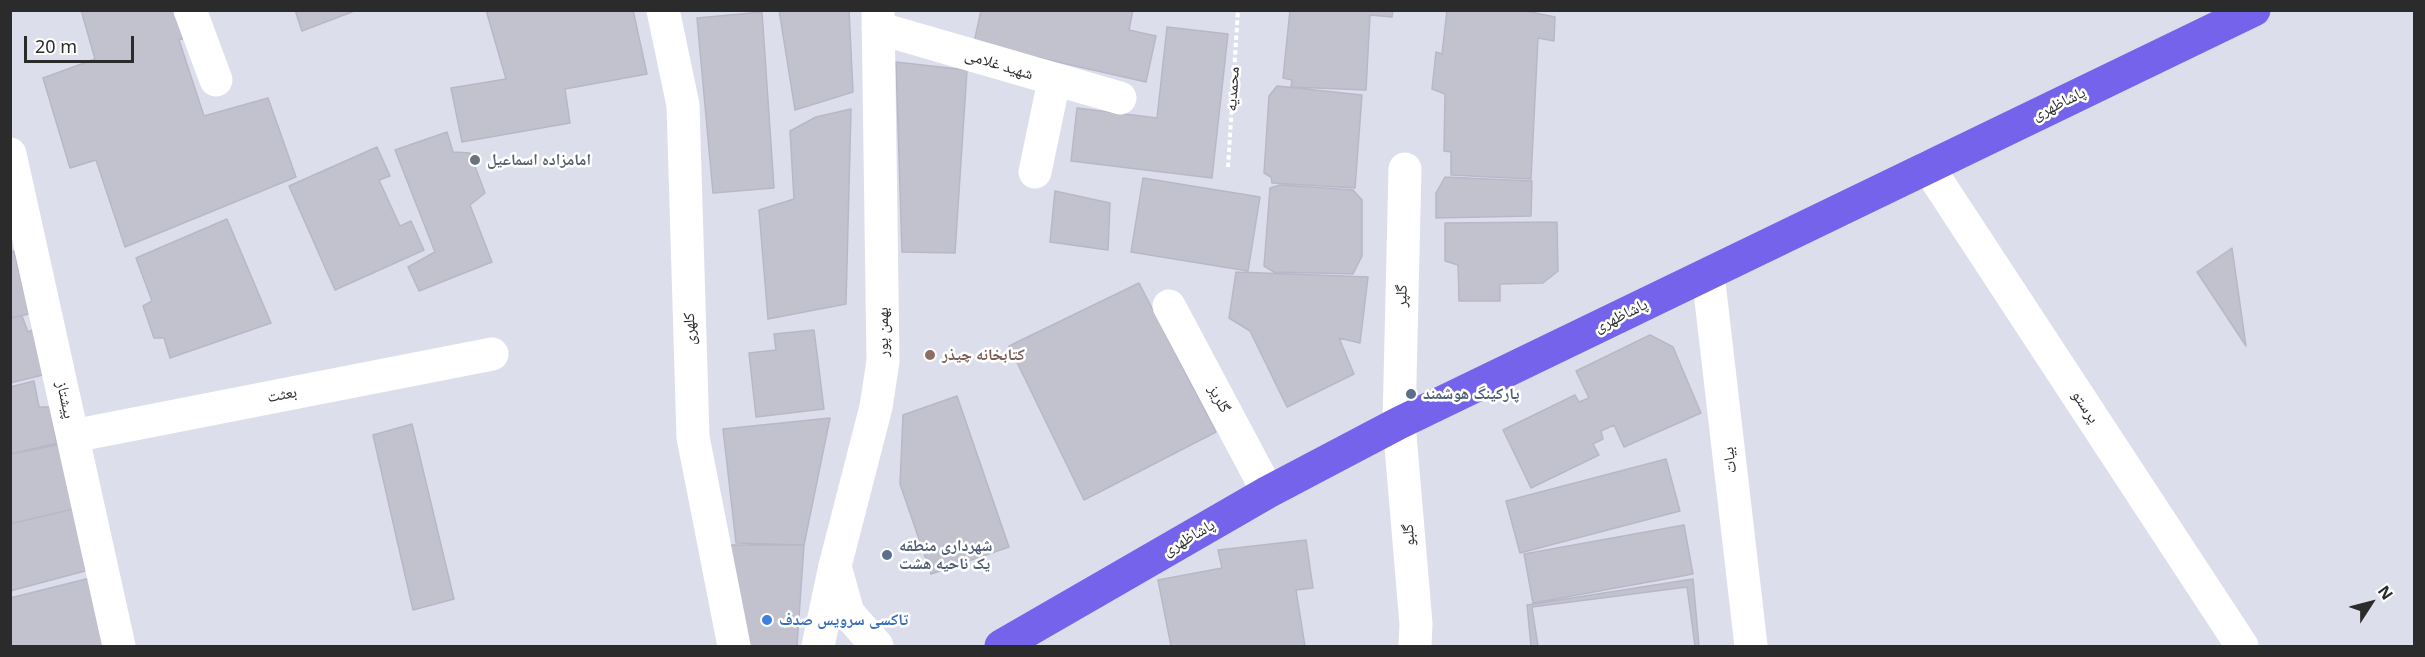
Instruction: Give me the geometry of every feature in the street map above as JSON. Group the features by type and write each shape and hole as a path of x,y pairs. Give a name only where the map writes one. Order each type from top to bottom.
{"main road":[{"name":"پاشاظهری","path":"1001,646 1269,492 1399,423 2254,10"}],"street":[{"path":"190,10 216,80"},
{"name":"کلهری","path":"663,10 683,105 693,437 734,646"},
{"name":"شهید غلامی","path":"878,20 1054,81 1120,98"},
{"name":"بهمن پور","path":"818,646 835,566 876,407 883,361 878,20"},
{"path":"1035,172 1054,81"},
{"name":"پیشتاز","path":"10,154 119,646"},
{"name":"پرستو","path":"1928,167 2242,646"},
{"name":"گلپر","path":"1399,423 1405,169"},
{"name":"بیات","path":"1708,274 1751,646"},
{"name":"گلریز","path":"1168,306 1269,492"},
{"name":"بعثت","path":"73,436 492,354"},
{"name":"گلبو","path":"1399,423 1416,624 1415,646"},
{"path":"835,566 848,613 877,646"}],"path":[{"name":"محمدیه","path":"1228,166 1238,10"}],"building":[{"path":"81,10 177,10 188,37 179,40 204,116 268,98 296,177 125,247 96,160 70,168 43,78 95,59"},
{"path":"295,10 357,10 302,31"},
{"path":"486,10 633,10 647,74 565,89 570,123 462,142 451,88 506,79"},
{"path":"779,10 849,10 853,92 795,110"},
{"path":"981,10 1133,10 1129,30 1156,36 1146,82 974,43"},
{"path":"1290,10 1393,10 1392,17 1370,15 1366,90 1291,87 1292,80 1283,78"},
{"path":"1447,10 1521,10 1555,17 1554,41 1538,38 1531,179 1451,175 1451,152 1444,151 1445,94 1432,89 1436,52 1442,54"},
{"path":"762,12 774,188 713,193 697,18"},
{"path":"1167,27 1228,34 1212,178 1071,161 1077,108 1157,118"},
{"path":"896,62 967,70 955,253 902,252"},
{"path":"1277,86 1362,95 1355,188 1272,183 1271,177 1264,173 1269,96"},
{"path":"851,109 846,304 768,319 759,210 794,199 790,131 816,117"},
{"path":"447,132 453,152 470,153 485,193 470,205 492,262 419,291 408,267 435,252 395,150"},
{"path":"377,147 390,176 379,180 400,226 411,221 424,250 335,290 289,186"},
{"path":"1445,177 1532,181 1531,216 1436,218 1436,193"},
{"path":"1143,178 1260,197 1248,271 1131,252"},
{"path":"1280,185 1353,190 1362,200 1362,256 1353,274 1274,272 1264,266 1270,188"},
{"path":"1055,191 1110,203 1108,250 1050,242"},
{"path":"227,219 271,323 170,358 164,338 154,338 143,306 152,301 136,258"},
{"path":"1557,222 1558,271 1543,283 1500,284 1500,301 1459,301 1458,265 1445,261 1445,223"},
{"path":"2232,248 2246,346 2197,272"},
{"path":"10,251 14,251 29,314 10,318"},
{"path":"1236,272 1368,277 1360,343 1339,338 1354,374 1287,407 1250,331 1229,318"},
{"path":"1139,283 1216,432 1084,500 1009,346"},
{"path":"22,316 28,332 35,329 47,374 10,383 10,318"},
{"path":"814,330 824,409 756,417 749,353 776,350 774,334"},
{"path":"1650,335 1673,347 1701,413 1624,447 1614,425 1601,431 1603,439 1593,444 1599,455 1531,488 1503,430 1575,395 1579,402 1589,398 1576,371"},
{"path":"34,381 39,407 50,407 57,445 10,454 10,387"},
{"path":"957,396 1009,547 931,574 900,484 903,415"},
{"path":"830,418 804,545 736,543 723,429"},
{"path":"412,424 454,599 413,610 373,435"},
{"path":"67,441 77,508 10,524 10,454"},
{"path":"1666,459 1680,511 1520,553 1506,501"},
{"path":"77,508 85,571 10,591 10,524"},
{"path":"1684,525 1693,574 1533,603 1524,554"},
{"path":"1306,540 1313,588 1296,590 1305,646 1171,646 1158,580 1222,568 1218,550"},
{"path":"728,545 804,545 797,646 749,646"},
{"path":"94,577 108,646 10,646 10,598"},
{"path":"1693,579 1699,646 1531,646 1527,605"},
{"path":"1687,587 1695,646 1538,646 1532,607"}],"place":[{"name":"امامزاده اسماعیل","path":"475,160"},
{"name":"کتابخانه چیذر","path":"930,355"},
{"name":"پارکینگ هوشمند","path":"1411,394"},
{"name":"شهرداری منطقه یک ناحیه هشت","path":"887,555"},
{"name":"تاکسی سرویس صدف","path":"767,620"}]}
